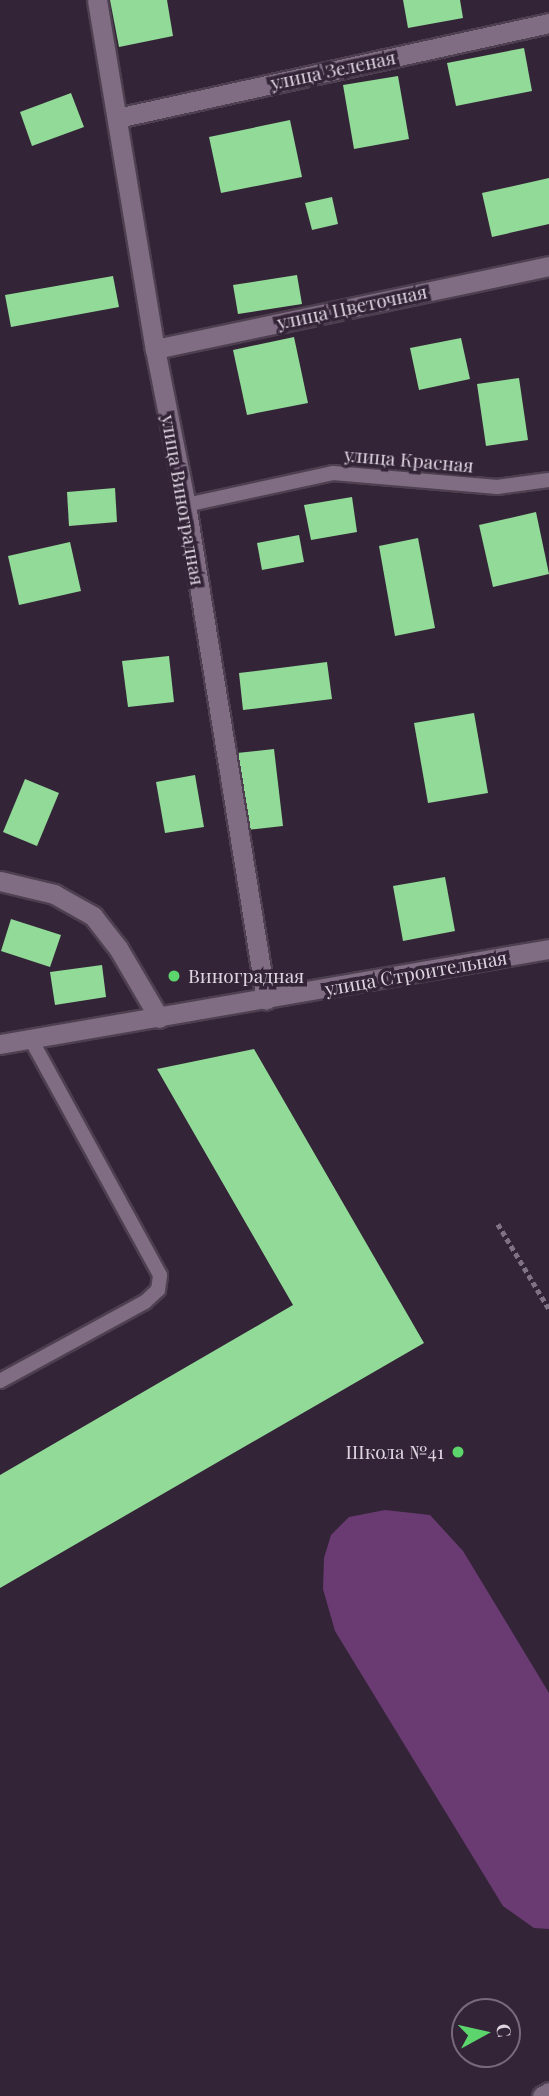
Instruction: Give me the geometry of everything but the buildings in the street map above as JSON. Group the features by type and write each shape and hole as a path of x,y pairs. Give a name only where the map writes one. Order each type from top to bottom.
{"street":[{"name":"улица Виноградная","path":"97,0 155,349 186,505 266,1000"},
{"name":"улица Зеленая","path":"117,118 549,23"},
{"name":"улица Цветочная","path":"155,349 549,266"},
{"path":"0,881 54,894 93,916 118,948 159,1018"},
{"name":"улица Строительная","path":"0,1044 266,1000 549,948"},
{"path":"542,2096 549,2092"}],"lane":[{"name":"улица Красная","path":"186,505 333,473 497,487 549,480"},
{"path":"0,1381 145,1301 158,1290 160,1275 31,1039"}],"path":[{"path":"498,1224 549,1309"}],"shaded area":[{"path":"385,1510 430,1515 463,1551 549,1693 549,1929 534,1928 503,1906 335,1631 323,1589 324,1558 331,1535 349,1517"}],"place":[{"name":"Виноградная","path":"174,976"},
{"name":"Школа №41","path":"458,1452"}]}
